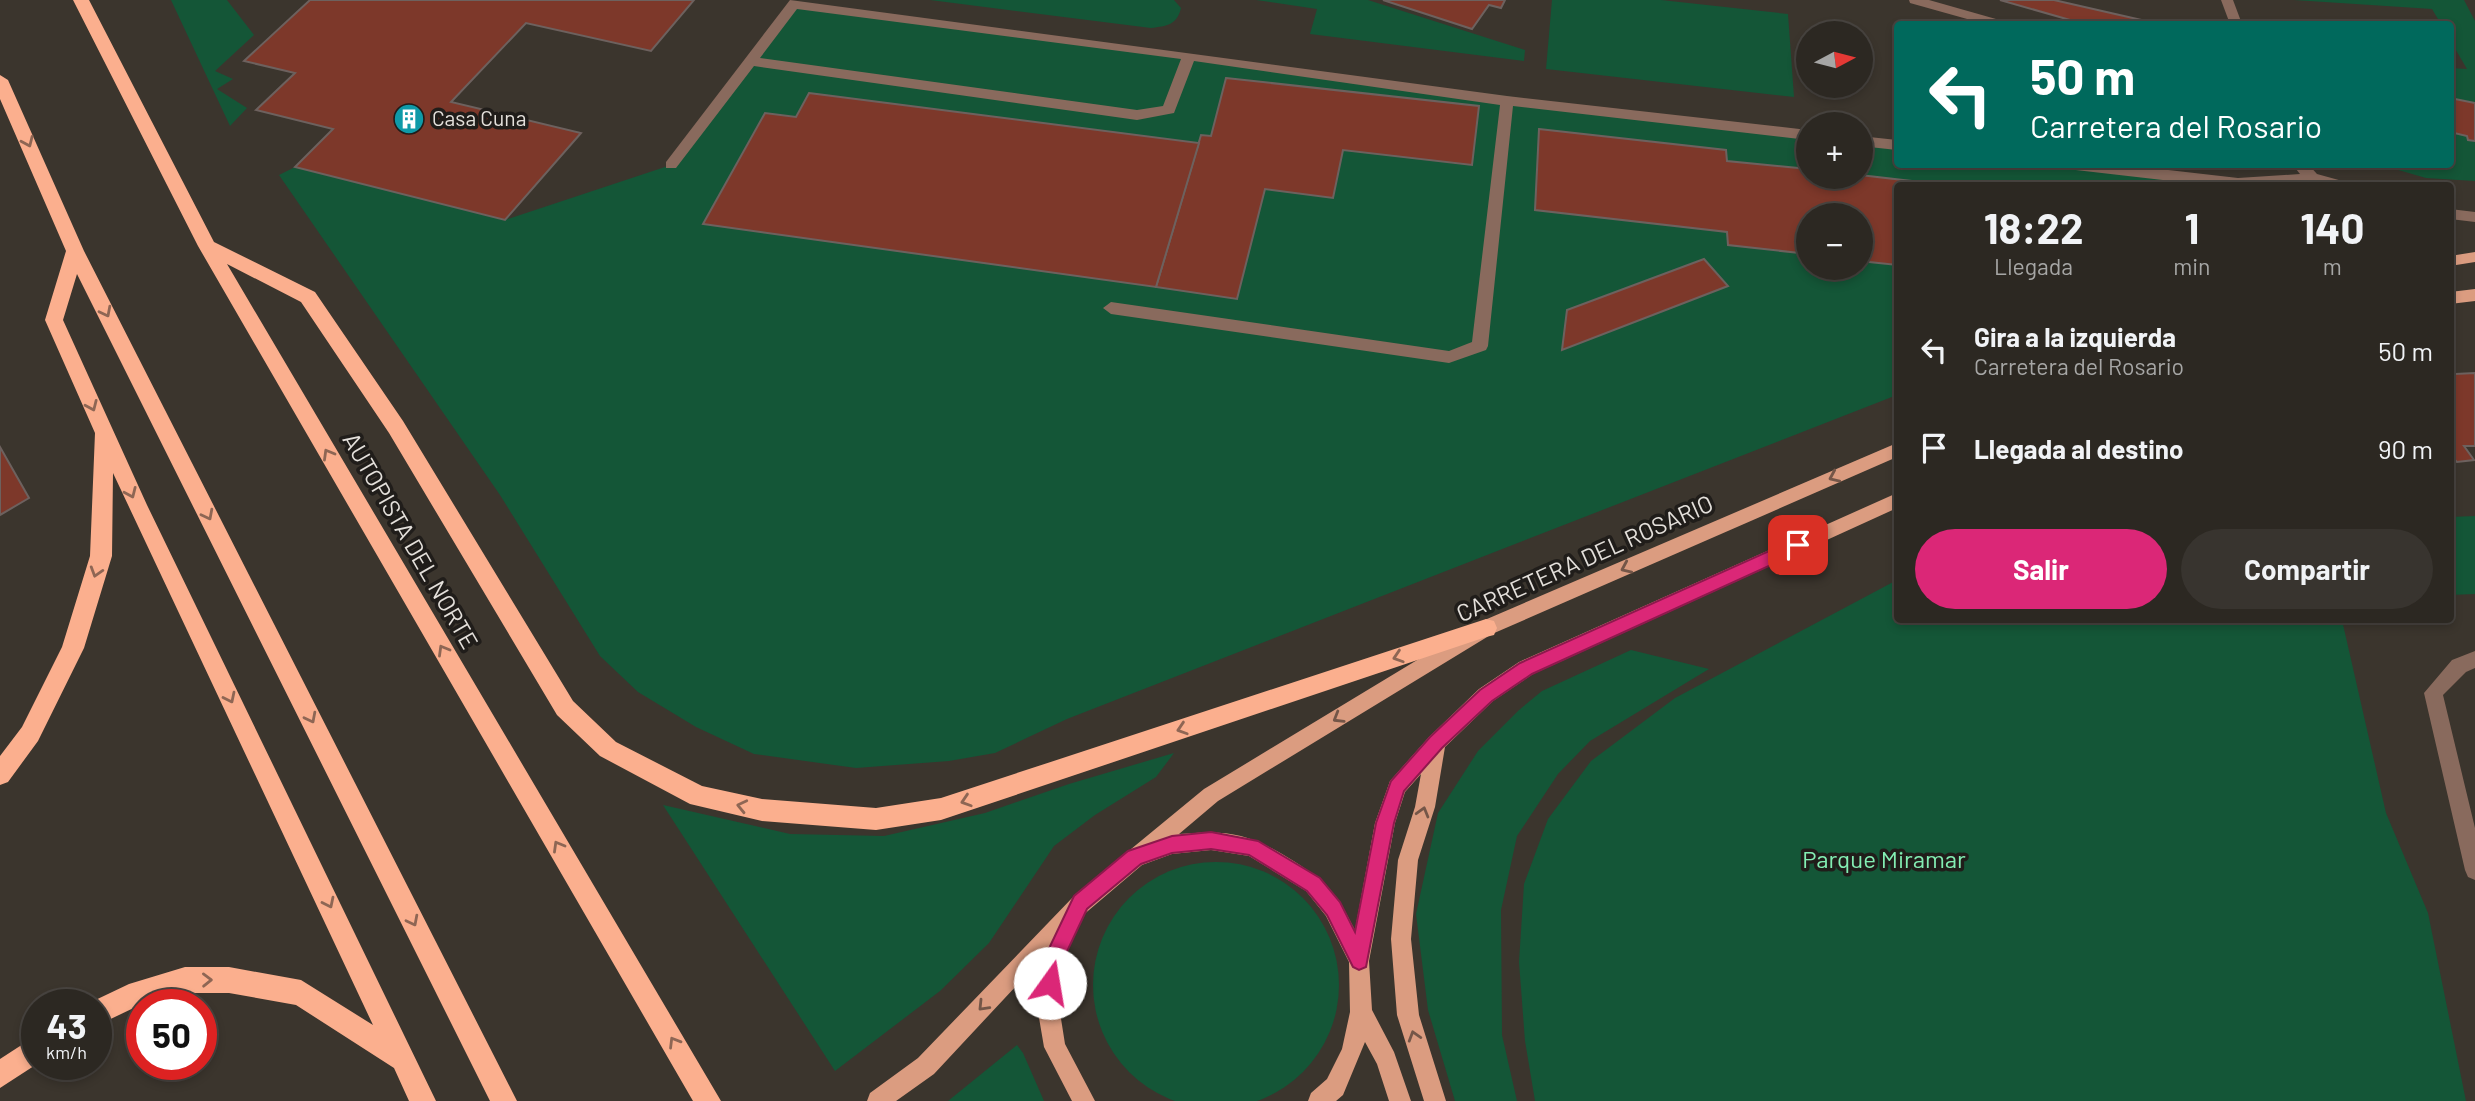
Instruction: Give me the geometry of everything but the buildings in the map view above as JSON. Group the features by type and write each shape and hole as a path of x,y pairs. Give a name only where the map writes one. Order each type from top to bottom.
{"highway":[{"name":"AUTOPISTA DEL NORTE","path":"81,0 207,246 708,1101"},
{"path":"0,80 75,251 504,1101"},
{"path":"207,246 308,297 396,427 565,708 608,749 698,796 762,810 876,819 941,809 1486,628"},
{"path":"75,251 54,320 103,431 423,1101"},
{"path":"0,774 30,734 73,648 101,556 103,431"},
{"path":"112,1005 129,997 185,980 229,980 301,993 404,1060"},
{"path":"0,1075 21,1060"}],"main road":[{"path":"2454,260 2475,257"},
{"path":"2454,298 2475,295"},
{"name":"CARRETERA DEL ROSARIO","path":"878,1101 926,1066 1081,903 1212,795 1486,628 1894,451"},
{"path":"1319,1101 1335,1087 1352,1051 1361,1012 1359,961 1385,823 1397,787 1436,743 1486,695 1526,668 1894,501"},
{"path":"1435,1101 1408,1015 1401,939 1408,860 1425,807 1436,743"},
{"path":"1135,858 1172,844 1211,841 1252,847 1314,884 1333,909 1359,961"},
{"path":"1081,903 1053,961 1048,1006 1055,1047 1084,1101"},
{"path":"1361,1012 1386,1060 1400,1101"}],"street":[{"path":"1915,0 1988,21"},
{"path":"2227,0 2235,21"},
{"path":"671,165 796,3 1507,101 1796,134"},
{"path":"752,61 1136,115 1169,110 1189,56"},
{"path":"1111,308 1449,357 1480,346 1507,101"},
{"path":"1873,142 1894,145"},
{"path":"2103,168 2229,182"},
{"path":"2303,168 2315,182"},
{"path":"2454,214 2475,217"},
{"path":"2475,659 2459,666 2432,693 2475,870"}],"green space":[{"path":"171,0 227,0 254,35 215,71 233,79 217,89 247,108 230,126"},
{"path":"930,0 1174,0 1181,8 1177,18 1170,24 1151,28"},
{"path":"1256,0 1368,0 1525,50 1524,61 1310,34 1317,9"},
{"path":"1552,0 1661,0 1788,14 1794,97 1546,69"},
{"path":"2294,0 2464,0 2475,21 2475,103 2454,99 2454,68 2467,69 2454,47 2454,21 2439,21 2432,9"},
{"path":"795,5 1796,133 1796,189 1873,189 1873,142 1894,145 1894,168 2096,168 2228,182 1894,182 1894,396 1067,719 995,753 949,761 856,768 754,754 696,727 638,692 600,656 500,495 279,175 295,167 505,220 671,165"},
{"path":"2454,133 2475,138 2475,181 2426,178 2391,168 2454,168"},
{"path":"2475,516 2475,594 2454,595 2454,517"},
{"name":"Parque Miramar","path":"1894,582 1894,623 2343,623 2386,813 2428,913 2466,1101 1535,1101 1525,1041 1519,962 1524,884 1548,819 1591,761 1675,698"},
{"path":"1631,650 1709,669 1590,741 1558,774 1517,836 1501,910 1502,1035 1517,1101 1455,1101 1428,1010 1416,914 1438,813 1478,751 1519,710 1542,691"},
{"path":"1174,753 1156,777 1095,815 1054,846 989,943 940,991 835,1071 663,805 790,834 884,836 985,813 1069,784"},
{"path":"1216,862 1252,867 1284,883 1303,898 1324,927 1334,949 1338,973 1334,1021 1318,1053 1294,1080 1254,1102 1178,1102 1138,1080 1121,1063 1108,1043 1098,1021 1093,985 1098,949 1114,917 1129,898 1148,883 1180,867"},
{"path":"1017,1045 1044,1101 948,1101"}],"place":[{"name":"Casa Cuna","path":"409,119"}],"route":[{"path":"1050,983 1053,961 1081,903 1135,858 1172,844 1211,841 1252,847 1314,884 1333,909 1359,961 1385,823 1397,787 1436,743 1486,695 1526,668 1798,545"}]}
